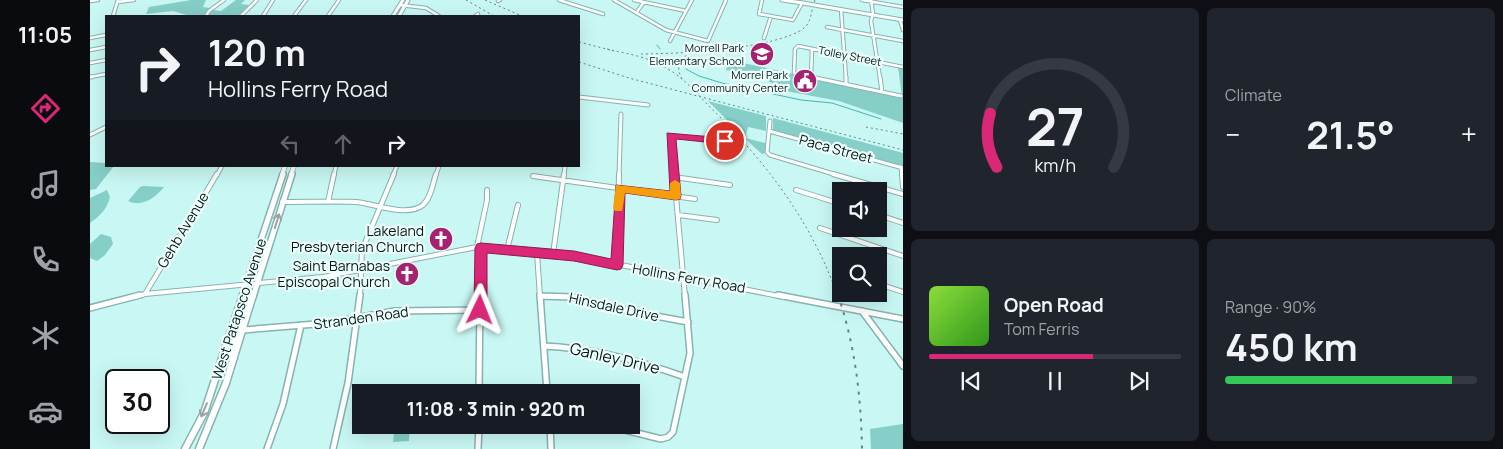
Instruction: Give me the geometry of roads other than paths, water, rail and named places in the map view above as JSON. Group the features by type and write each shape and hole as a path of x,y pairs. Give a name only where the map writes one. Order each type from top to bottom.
{"main road":[{"path":"394,15 403,0"},
{"path":"399,15 408,0"},
{"path":"782,0 902,20"},
{"name":"West Patapsco Avenue","path":"186,449 204,413 285,167"},
{"name":"West Patapsco Avenue","path":"199,449 215,413 234,358 294,167"},
{"path":"232,331 236,334 230,353 231,357 234,358"}],"street":[{"path":"90,1 98,0"},
{"path":"113,15 118,1 134,0"},
{"path":"206,15 209,10 224,0"},
{"path":"242,15 257,0"},
{"path":"264,15 274,0"},
{"path":"295,15 306,0"},
{"path":"329,15 339,0"},
{"path":"559,0 604,14"},
{"path":"614,0 674,32 708,41 726,0"},
{"path":"634,0 686,11"},
{"path":"670,41 692,0"},
{"path":"762,0 758,14 794,20 802,3"},
{"path":"862,0 903,7"},
{"path":"636,13 645,1"},
{"path":"871,1 873,14 871,15 882,92"},
{"path":"400,5 428,8 438,15"},
{"path":"841,10 846,84"},
{"path":"764,38 771,16"},
{"path":"902,20 903,30"},
{"path":"827,27 903,41"},
{"path":"90,38 105,35"},
{"path":"798,46 795,49 794,73 901,96"},
{"name":"Tolley Street","path":"798,46 903,67"},
{"path":"90,50 105,47"},
{"path":"811,77 812,49"},
{"path":"90,63 105,60"},
{"path":"90,77 105,74"},
{"path":"580,97 648,105"},
{"path":"617,265 621,114"},
{"path":"770,121 769,154 903,194"},
{"path":"90,135 105,128"},
{"name":"Paca Street","path":"769,131 902,167"},
{"path":"640,434 665,438 673,432 690,352 670,136 725,141"},
{"name":"Gehb Avenue","path":"145,294 221,167"},
{"path":"328,202 336,167"},
{"path":"333,449 344,407 356,318 362,250 397,167"},
{"path":"282,202 357,202 407,210 422,206 428,199 439,167"},
{"path":"553,254 565,167"},
{"path":"902,167 903,186"},
{"path":"534,176 695,199"},
{"path":"674,178 730,185"},
{"path":"479,384 479,247 487,190"},
{"path":"796,190 832,201"},
{"path":"507,250 518,205"},
{"path":"678,215 717,220"},
{"path":"887,218 903,223"},
{"path":"820,228 903,256"},
{"name":"Hollins Ferry Road","path":"90,308 145,294 322,278 479,247 585,258 903,318"},
{"path":"537,253 546,384"},
{"path":"887,287 903,292"},
{"name":"Hinsdale Drive","path":"540,296 573,297 618,309 688,322"},
{"name":"Stranden Road","path":"243,330 301,325 408,310 480,310"},
{"path":"862,311 903,366"},
{"path":"267,449 283,404 301,325"},
{"name":"Ganley Drive","path":"544,346 573,347 654,366 685,377"},
{"path":"478,449 479,434"},
{"path":"550,434 551,449"}],"waterway":[{"path":"657,45 660,49"},
{"path":"666,58 670,62"},
{"path":"686,69 699,76 722,83 801,100 832,103 881,119"}],"railway":[{"path":"466,0 492,15"},
{"path":"485,0 520,15"},
{"path":"641,54 726,49 772,41 791,35 804,28 810,19 815,0"},
{"path":"580,42 614,51"},
{"path":"607,49 631,54 661,65 679,77 701,97"},
{"path":"682,79 679,70 680,63 684,57 692,52"},
{"path":"580,62 629,78 701,97"},
{"path":"701,97 903,150"},
{"path":"701,97 750,149 785,194 815,243 832,282"},
{"path":"866,127 903,134"},
{"path":"840,302 849,333 856,371 862,449"}],"place":[{"name":"Morrell Park Elementary School","path":"762,54"},
{"name":"Morrel Park Community Center","path":"805,81"},
{"name":"Lakeland Presbyterian Church","path":"441,239"},
{"name":"Saint Barnabas Episcopal Church","path":"407,274"}]}
